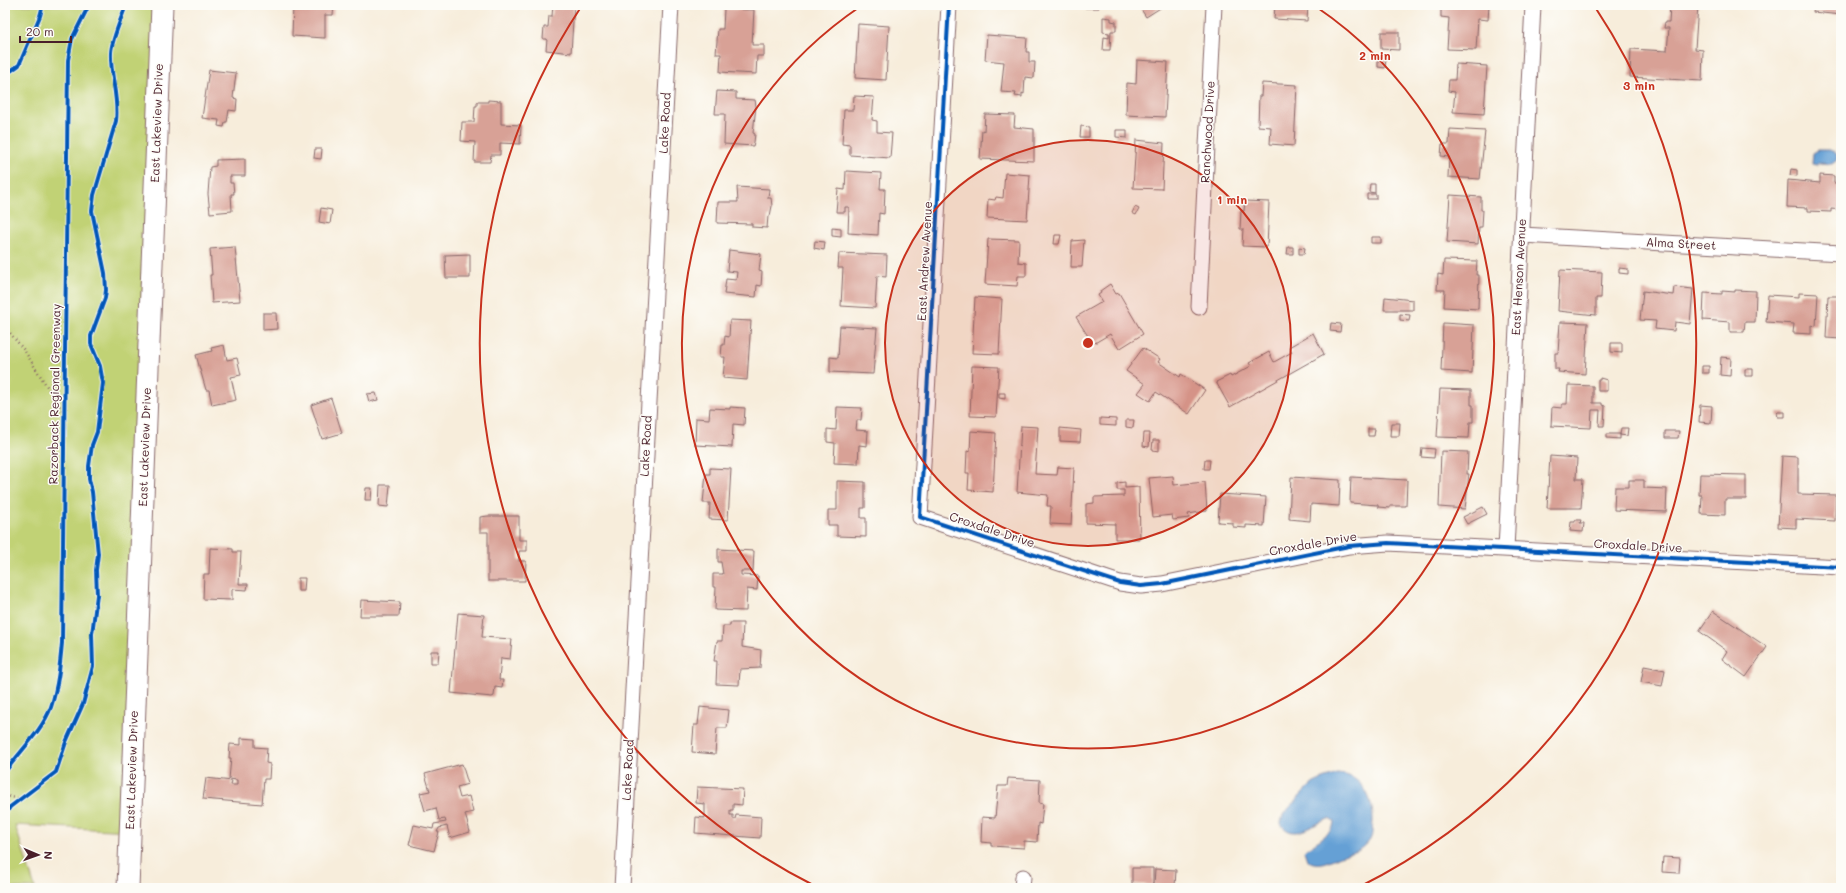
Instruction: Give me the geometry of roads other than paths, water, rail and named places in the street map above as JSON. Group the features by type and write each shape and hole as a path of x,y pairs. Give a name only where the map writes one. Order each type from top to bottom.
{"street":[{"name":"East Lakeview Drive","path":"128,888 162,5"},
{"name":"Lake Road","path":"622,888 671,5"},
{"name":"East Andrew Avenue","path":"920,517 949,5"},
{"name":"Ranchwood Drive","path":"1199,307 1214,5"},
{"name":"East Henson Avenue","path":"1506,549 1533,5"},
{"name":"Alma Street","path":"1522,235 1841,253"},
{"name":"Croxdale Drive","path":"920,517 1120,583 1141,586 1162,584 1349,546 1388,543 1841,567"}],"water":[{"path":"1818,150 1830,150 1837,154 1837,160 1832,164 1812,164 1813,153"},
{"path":"1337,774 1354,778 1360,783 1369,797 1373,814 1372,836 1366,845 1358,851 1325,862 1314,863 1307,860 1304,851 1327,834 1334,822 1329,819 1304,830 1292,832 1281,824 1283,815 1314,783"}]}
